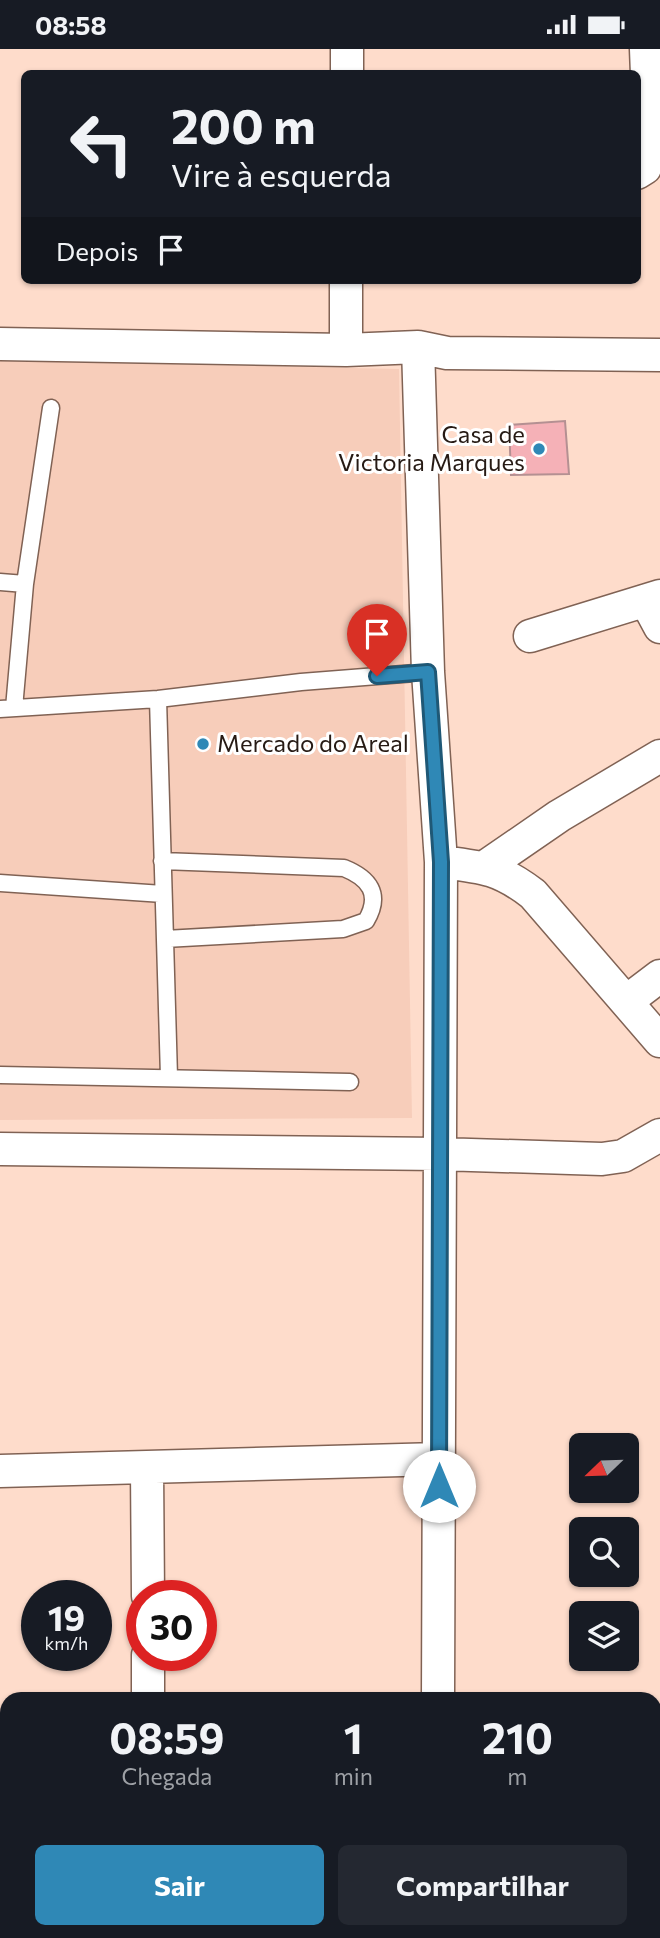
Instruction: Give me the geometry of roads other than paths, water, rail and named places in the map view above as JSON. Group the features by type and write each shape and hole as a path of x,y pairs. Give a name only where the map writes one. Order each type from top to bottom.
{"street":[{"path":"347,49 347,70"},
{"path":"641,170 645,168 650,153 646,49"},
{"path":"346,284 346,350"},
{"path":"0,344 346,350 418,347 447,352 660,355"},
{"path":"418,347 428,672 441,862 438,1692"},
{"path":"530,636 655,608"},
{"path":"485,867 559,816 660,756"},
{"path":"441,862 485,867 512,878 533,894 660,1041"},
{"path":"627,1001 660,977"},
{"path":"0,1149 440,1154 602,1160 623,1156 660,1135"},
{"path":"0,1471 439,1459"},
{"path":"148,1468 148,1580"},
{"path":"148,1671 148,1692"}],"lane":[{"path":"51,408 7,708 158,699 301,682 428,672"},
{"path":"0,582 25,584"},
{"path":"158,699 169,1077"},
{"path":"162,861 344,868 361,875 372,890 373,909 366,921 343,929 165,939"},
{"path":"0,883 163,894"},
{"path":"0,1075 350,1081"}],"place":[{"name":"Casa de Victoria Marques","path":"539,449"},
{"name":"Mercado do Areal","path":"203,744"}]}
